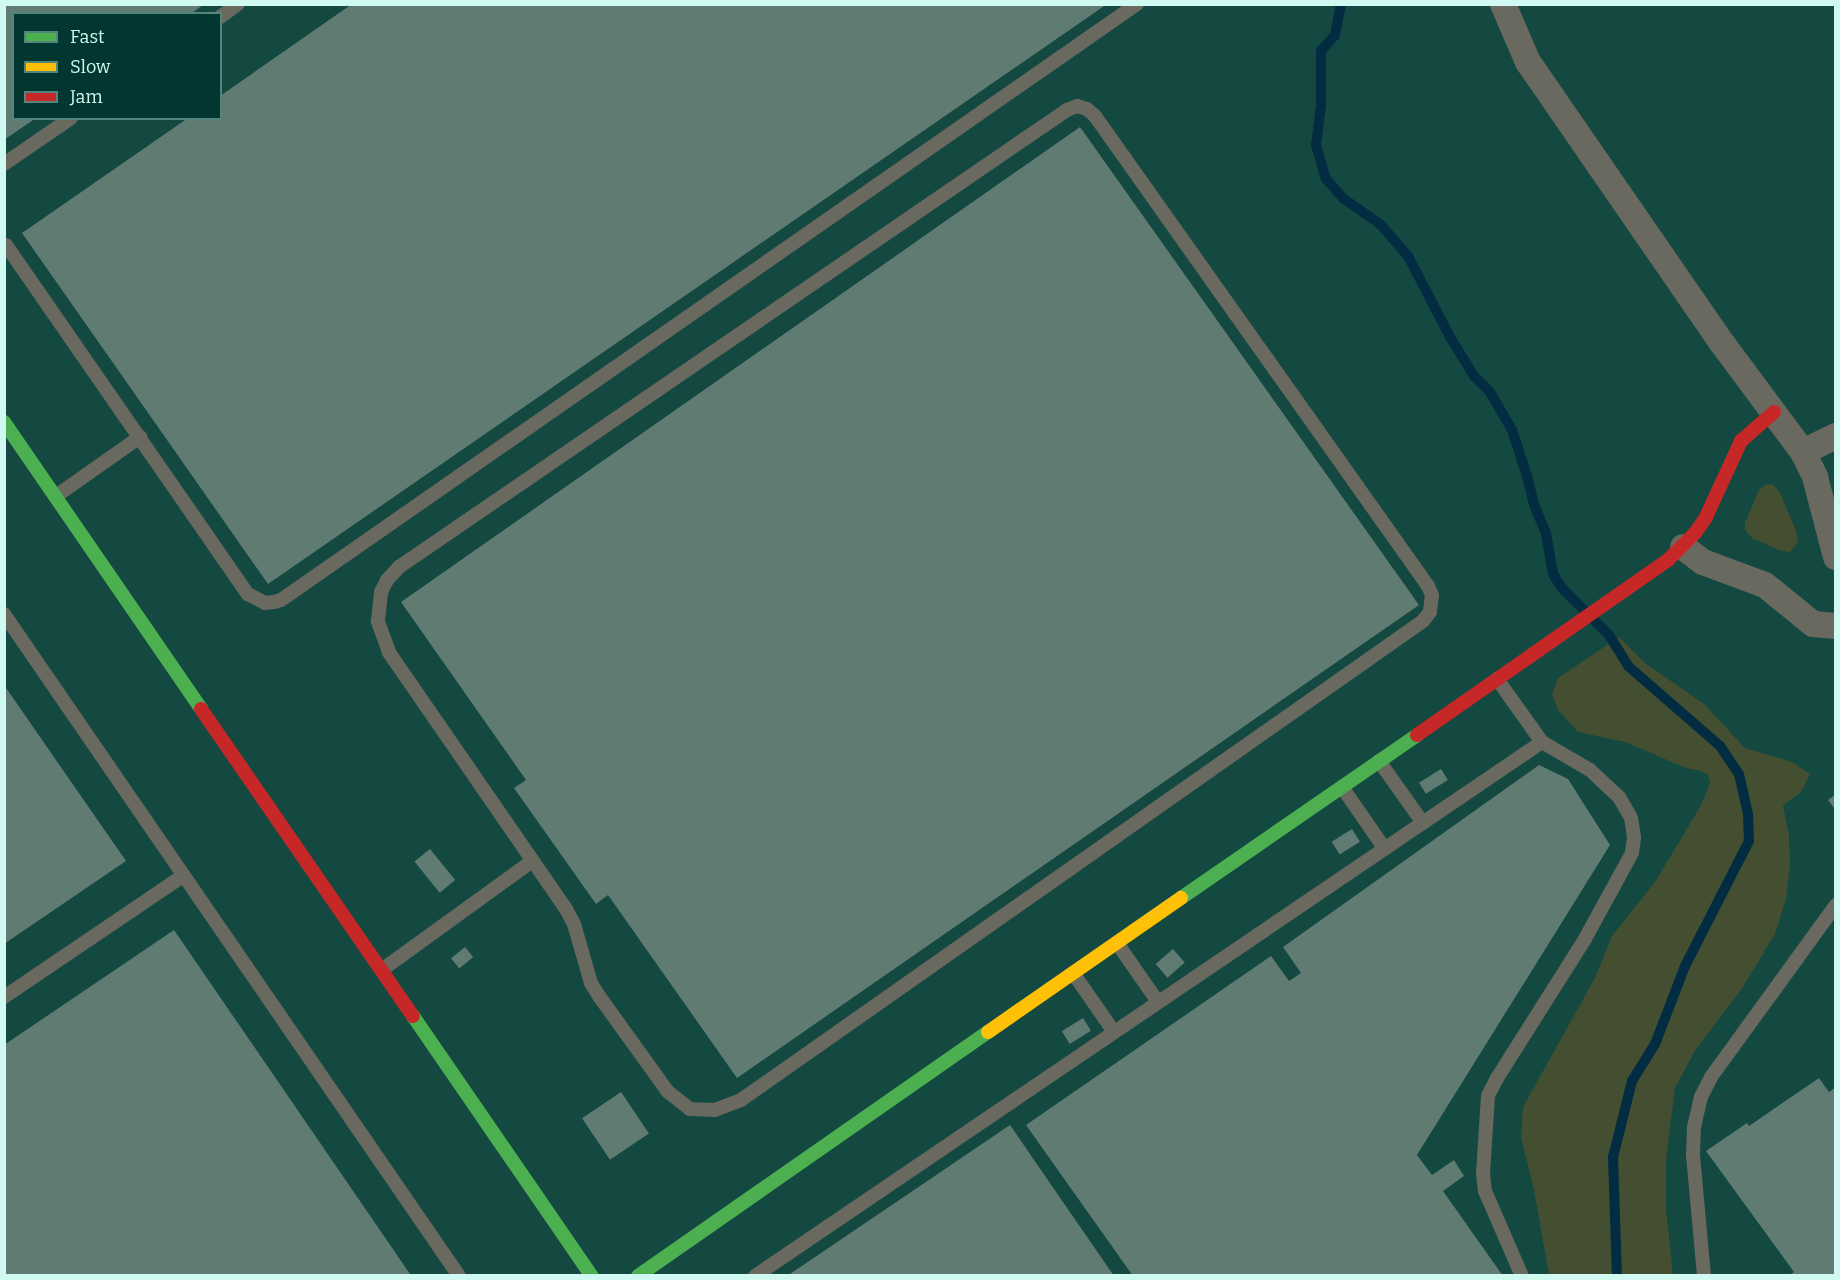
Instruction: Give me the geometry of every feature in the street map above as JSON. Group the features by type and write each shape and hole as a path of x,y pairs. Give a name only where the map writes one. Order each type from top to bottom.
{"street":[{"path":"1503,4 1528,62 1722,343 1803,452 1815,477 1836,557"},
{"path":"638,1275 1528,658 1683,547 1706,517 1741,441 1774,412"},
{"path":"4,422 592,1275"},
{"path":"1803,452 1836,436"},
{"path":"1683,547 1703,562 1766,585 1813,624 1836,626"}],"lane":[{"path":"222,16 238,4"},
{"path":"6,245 248,594 265,603 281,600 1137,4"},
{"path":"1077,106 1087,109 1095,116 1428,586 1432,595 1430,612 1423,621 750,1094 722,1108 702,1111 690,1109 668,1092 599,996 591,982 574,924 532,861 388,652 378,621 381,592 387,580 399,567 1058,116 1077,106"},
{"path":"4,164 68,120"},
{"path":"55,496 140,437"},
{"path":"4,614 459,1275"},
{"path":"1497,679 1542,742 1590,770 1619,797 1631,818 1634,838 1632,854 1586,939 1497,1078 1488,1096 1483,1173 1485,1191 1522,1275"},
{"path":"755,1275 1542,742"},
{"path":"1380,761 1423,823"},
{"path":"1342,787 1385,849"},
{"path":"383,969 532,861"},
{"path":"4,997 184,875"},
{"path":"1704,1275 1694,1155 1694,1126 1701,1097 1711,1077 1836,905"},
{"path":"1117,943 1158,1002"},
{"path":"1073,973 1114,1032"}],"shaded area":[{"path":"5,5 1835,5 1835,1275 5,1275"},
{"path":"1772,484 1779,491 1796,530 1798,542 1790,552 1781,551 1752,538 1745,530 1745,523 1759,490 1765,485"},
{"path":"1619,637 1645,663 1704,704 1745,748 1792,762 1810,774 1801,792 1783,805 1789,836 1790,865 1786,899 1775,934 1741,990 1696,1049 1675,1088 1666,1160 1666,1209 1673,1275 1549,1275 1534,1190 1521,1137 1523,1107 1595,978 1612,936 1655,882 1700,807 1710,783 1708,775 1701,771 1686,768 1625,742 1578,732 1558,710 1552,694 1558,678"}],"building":[{"path":"4,4 204,4 194,12 12,12 12,120 33,120 4,140"},
{"path":"352,4 1107,4 268,584 22,233 185,120 222,120 222,95"},
{"path":"1080,127 1419,605 737,1078 608,895 596,904 514,788 526,780 401,602"},
{"path":"4,685 126,861 4,944"},
{"path":"1539,765 1568,779 1610,845 1417,1155 1432,1175 1454,1160 1464,1176 1443,1191 1503,1276 1133,1276 1026,1125 1271,956 1289,981 1301,973 1283,947"},
{"path":"1441,769 1448,780 1426,794 1419,783"},
{"path":"1836,794 1836,807 1834,808 1828,800"},
{"path":"1352,829 1360,842 1340,854 1332,842"},
{"path":"430,849 455,880 440,893 414,862"},
{"path":"174,930 410,1274 4,1276 4,1045"},
{"path":"465,947 473,957 459,968 451,958"},
{"path":"1173,949 1185,963 1167,978 1156,964"},
{"path":"1083,1018 1091,1031 1070,1044 1062,1031"},
{"path":"1819,1078 1829,1092 1836,1087 1836,1276 1789,1276 1794,1272 1706,1151 1747,1123 1749,1126"},
{"path":"621,1092 649,1133 610,1160 582,1118"},
{"path":"1010,1125 1114,1276 787,1276"}],"waterway":[{"path":"1341,4 1335,35 1321,51 1321,105 1316,145 1326,179 1344,199 1380,224 1408,256 1450,337 1474,376 1490,392 1512,430 1534,505 1546,533 1553,574 1561,587 1609,635 1628,666 1720,746 1739,774 1748,814 1749,841 1685,966 1655,1044 1632,1081 1613,1157 1617,1276"}],"traffic: fast":[{"path":"4,422 201,709"},
{"path":"1181,898 1417,735"},
{"path":"413,1016 592,1276"},
{"path":"638,1276 988,1032"}],"traffic: slow":[{"path":"988,1032 1181,898"}],"traffic: jam":[{"path":"1417,735 1668,560 1695,533 1706,517 1741,441 1774,412"},
{"path":"201,709 413,1016"}]}
